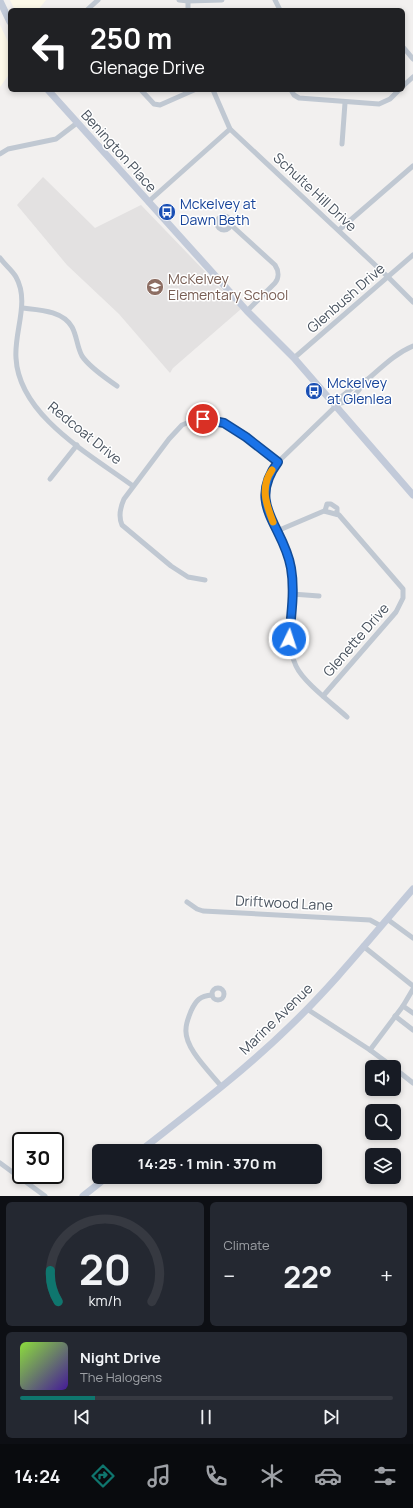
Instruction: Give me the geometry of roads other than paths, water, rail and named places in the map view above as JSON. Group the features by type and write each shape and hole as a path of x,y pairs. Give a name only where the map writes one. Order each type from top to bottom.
{"main road":[{"path":"0,1 8,18"},
{"name":"Benington Place","path":"50,92 248,311 337,405 413,496"},
{"name":"Marine Avenue","path":"149,1144 251,1062 307,1008 413,889"},
{"path":"83,1196 98,1184"}],"street":[{"path":"89,8 98,0"},
{"path":"179,0 222,0"},
{"path":"188,1 188,8"},
{"path":"405,49 413,59"},
{"path":"405,84 413,77"},
{"path":"143,92 154,104 160,105 189,92"},
{"name":"Schulte Hill Drive","path":"214,92 230,129 339,230 413,302"},
{"path":"292,92 299,98 345,103 379,104 390,99 397,92"},
{"path":"342,144 345,103"},
{"path":"0,154 8,149 56,139 77,123"},
{"path":"148,202 230,129"},
{"path":"339,230 413,166"},
{"path":"230,224 275,265 278,270 277,280 275,283 248,311"},
{"name":"Glenbush Drive","path":"294,358 413,255"},
{"name":"Redcoat Drive","path":"1,261 15,276 21,290 22,308 16,342 16,359 19,376 25,391 33,404 46,419 77,445 134,486"},
{"path":"22,308 50,312 62,317 71,326 82,356 117,386"},
{"path":"347,717 309,683 297,668 293,660 289,639 292,570 289,559 268,509 265,499 265,490 270,472 278,462 337,405 340,398 362,381 368,379 394,357 413,346"},
{"path":"205,580 188,577 171,566 122,525 119,519 124,500 169,439 182,426 198,420 203,419 224,423 246,437 278,462"},
{"path":"50,479 77,445"},
{"path":"277,531 325,511 337,514 337,508 332,504 327,504 325,511"},
{"name":"Glenette Drive","path":"323,696 396,612 403,598 403,588 342,516 337,514"},
{"path":"292,594 318,596"},
{"name":"Driftwood Lane","path":"187,902 197,910 203,911 370,920 381,926"},
{"path":"387,919 413,938"},
{"path":"363,946 413,987 403,1006 370,1050"},
{"path":"212,995 199,998 194,1004 189,1015 186,1029 187,1040 192,1049 222,1086"},
{"path":"403,1006 413,1013"},
{"path":"307,1008 384,1060"},
{"path":"395,1016 413,1030"},
{"path":"401,1073 413,1083"},
{"path":"0,1163 45,1196"}],"place":[{"name":"Mckelvey at Dawn Beth","path":"167,212"},
{"name":"McKelvey Elementary School","path":"155,287"},
{"name":"Mckelvey at Glenlea","path":"314,391"}]}
